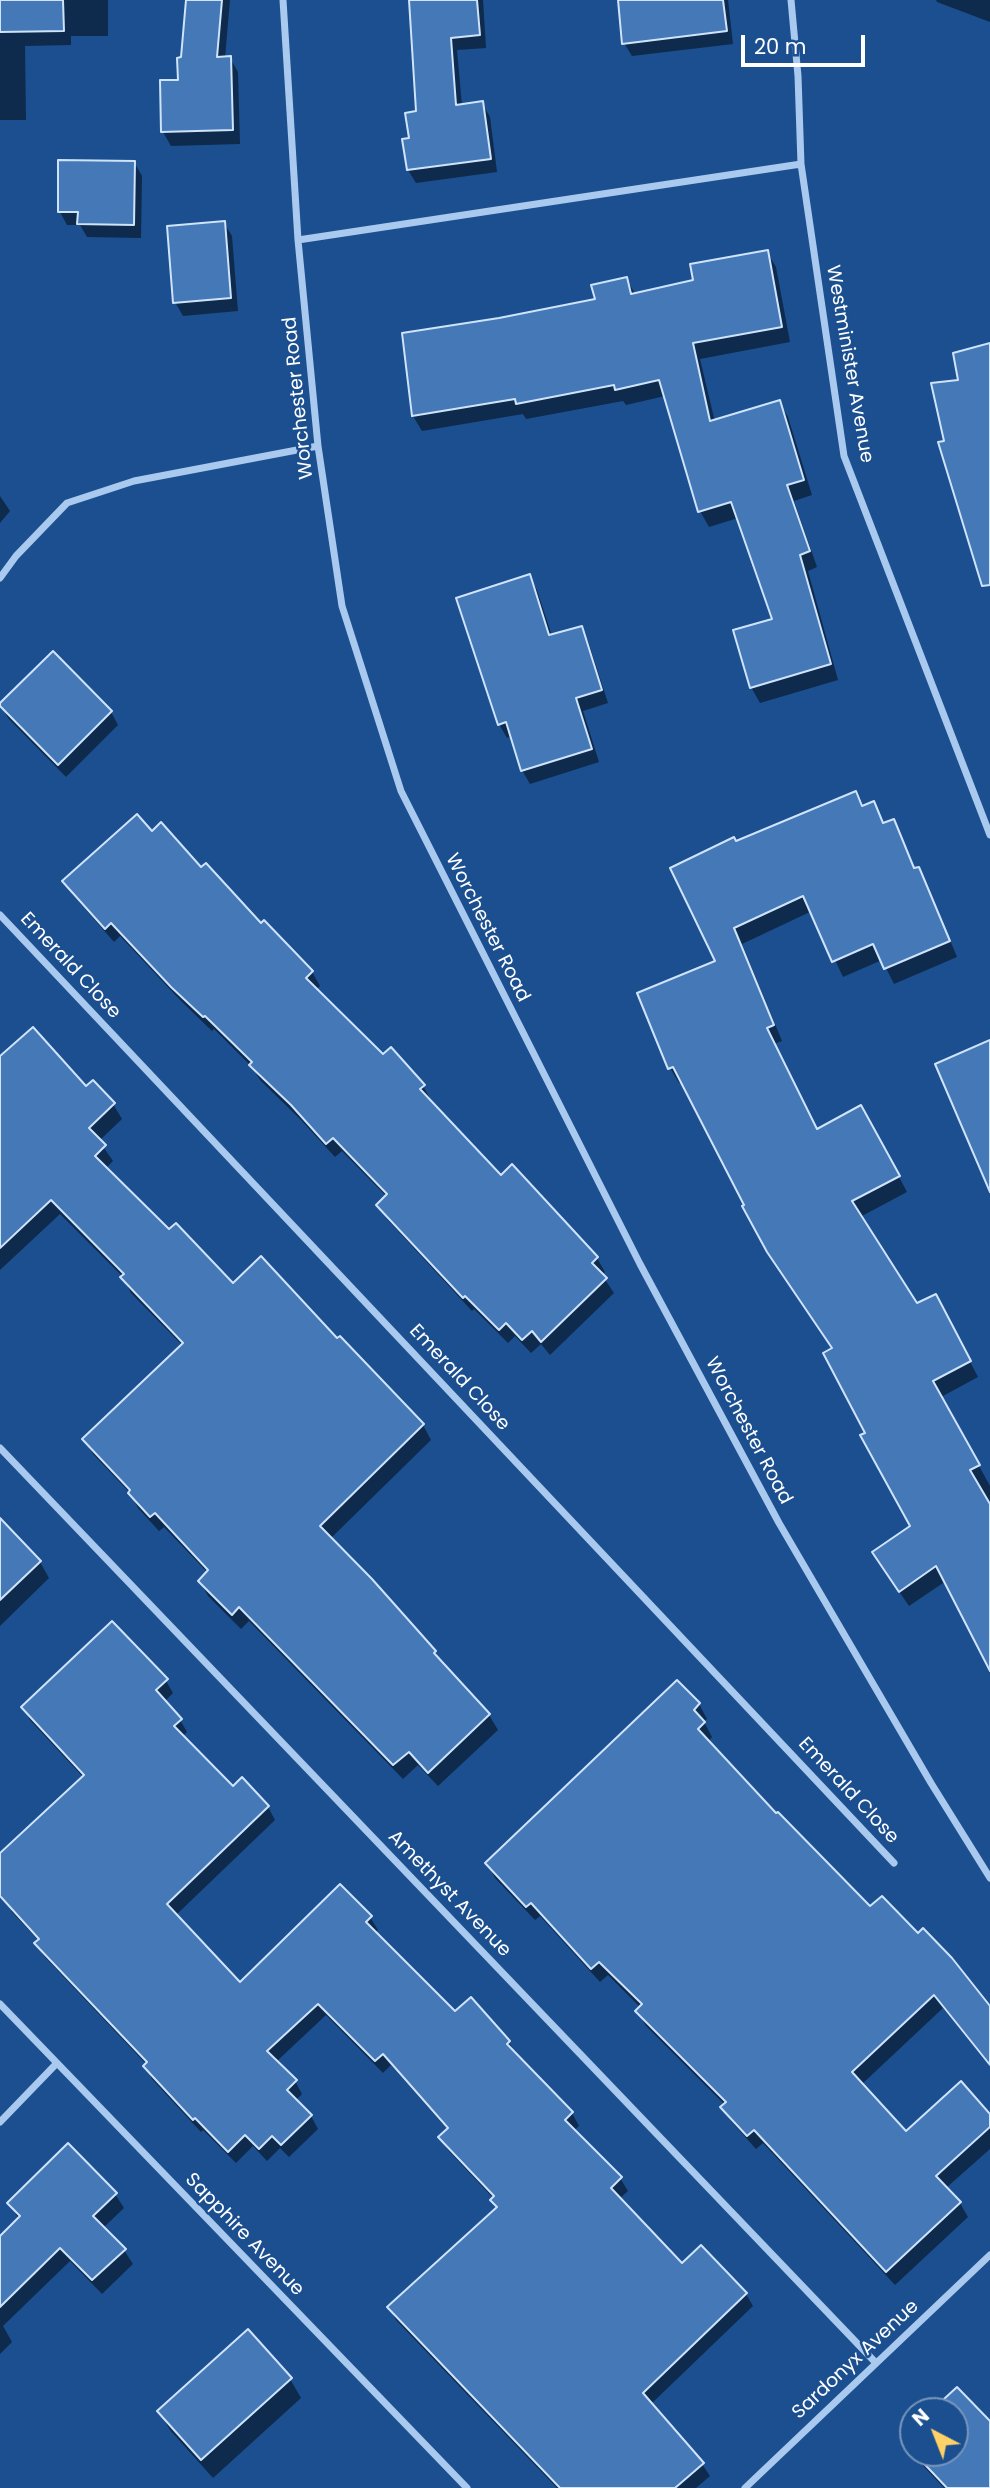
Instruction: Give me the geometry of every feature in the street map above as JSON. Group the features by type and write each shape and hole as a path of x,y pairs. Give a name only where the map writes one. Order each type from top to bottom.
{"street":[{"name":"Worchester Road","path":"283,0 298,240 318,446 342,607 401,791 646,1276 779,1523 931,1783 990,1878"},
{"name":"Westminister Avenue","path":"791,0 798,76 801,164 844,456 990,835"},
{"path":"298,240 801,164"},
{"path":"0,578 16,555 67,503 134,481 318,446"},
{"name":"Emerald Close","path":"0,915 894,1863"},
{"name":"Amethyst Avenue","path":"0,1448 876,2363"},
{"name":"Sapphire Avenue","path":"0,2004 467,2488"},
{"path":"0,2122 57,2063"},
{"name":"Sardonyx Avenue","path":"745,2488 990,2255"}],"building":[{"path":"0,0 63,0 64,31 0,32"},
{"path":"186,0 222,0 217,57 231,56 233,130 161,132 160,80 178,80 177,58 181,57"},
{"path":"409,0 477,0 480,35 451,38 456,105 483,101 491,159 407,170 402,139 409,138 405,113 416,111"},
{"path":"618,0 723,0 727,31 622,44"},
{"path":"58,160 135,161 134,225 77,224 78,212 58,212"},
{"path":"225,221 231,298 173,303 167,226"},
{"path":"768,250 782,327 693,343 710,421 780,400 804,480 787,485 810,551 800,555 831,664 750,688 733,630 772,619 731,502 698,512 659,380 615,390 614,385 516,404 515,399 412,416 402,333 595,299 591,285 627,277 631,294 693,280 690,264"},
{"path":"990,343 990,585 982,586 938,442 944,441 931,383 958,380 953,353"},
{"path":"530,574 549,635 582,626 602,690 576,698 592,749 521,771 506,722 498,725 456,598"},
{"path":"53,651 112,711 58,765 0,706"},
{"path":"856,791 862,806 874,801 883,823 894,819 914,868 919,867 950,941 884,969 873,944 832,962 803,896 734,928 774,1025 767,1028 817,1129 861,1105 900,1176 852,1201 917,1303 936,1294 971,1361 933,1381 980,1465 970,1470 990,1504 990,1671 936,1566 899,1592 872,1552 910,1526 860,1435 865,1433 823,1353 832,1348 767,1252 673,1067 668,1069 637,993 715,961 670,868 734,837 736,841"},
{"path":"137,814 152,831 161,822 201,867 206,863 261,923 264,920 313,971 306,978 383,1054 391,1047 425,1085 420,1089 501,1175 512,1164 598,1257 592,1263 607,1278 541,1342 532,1331 522,1340 506,1323 499,1330 465,1296 463,1298 376,1205 387,1194 333,1138 326,1144 291,1105 249,1065 252,1062 171,987 111,923 105,929 62,881"},
{"path":"33,1027 86,1086 93,1080 115,1103 89,1128 106,1145 95,1156 169,1229 176,1223 233,1283 261,1256 337,1338 340,1336 424,1424 320,1526 372,1579 490,1714 428,1773 409,1752 393,1765 239,1607 232,1615 198,1581 208,1570 155,1513 150,1517 128,1493 130,1490 82,1439 183,1343 120,1277 124,1274 51,1200 0,1248 0,1056"},
{"path":"990,1040 990,1192 935,1064"},
{"path":"0,1518 41,1561 0,1600"},
{"path":"112,1621 168,1679 156,1690 182,1719 174,1726 233,1786 242,1777 269,1806 167,1904 240,1982 340,1884 372,1916 366,1922 455,2011 471,1997 510,2041 507,2044 573,2112 565,2120 622,2177 611,2188 682,2263 701,2245 747,2293 643,2393 704,2463 675,2488 560,2488 387,2307 497,2207 490,2200 494,2196 438,2137 448,2128 383,2054 375,2061 318,2004 267,2051 297,2080 287,2090 312,2115 281,2145 272,2136 259,2149 245,2135 228,2152 195,2118 193,2120 143,2066 147,2062 34,1943 39,1939 0,1896 0,1853 84,1775 21,1707"},
{"path":"677,1680 700,1703 694,1710 705,1722 698,1729 776,1813 778,1812 870,1906 882,1896 918,1933 923,1928 952,1958 990,2006 990,2065 934,1995 852,2072 906,2131 961,2081 990,2114 990,2127 936,2176 961,2202 886,2272 754,2130 747,2136 720,2107 726,2102 635,2011 642,2004 599,1962 591,1969 531,1903 526,1907 485,1863"},
{"path":"68,2143 117,2193 93,2216 126,2249 92,2280 60,2248 0,2307 0,2236 20,2216 7,2203"},
{"path":"248,2329 292,2378 201,2460 157,2411"},
{"path":"957,2387 967,2397 946,2397"},
{"path":"969,2399 990,2421 990,2488 947,2488 927,2467 969,2467"}]}
